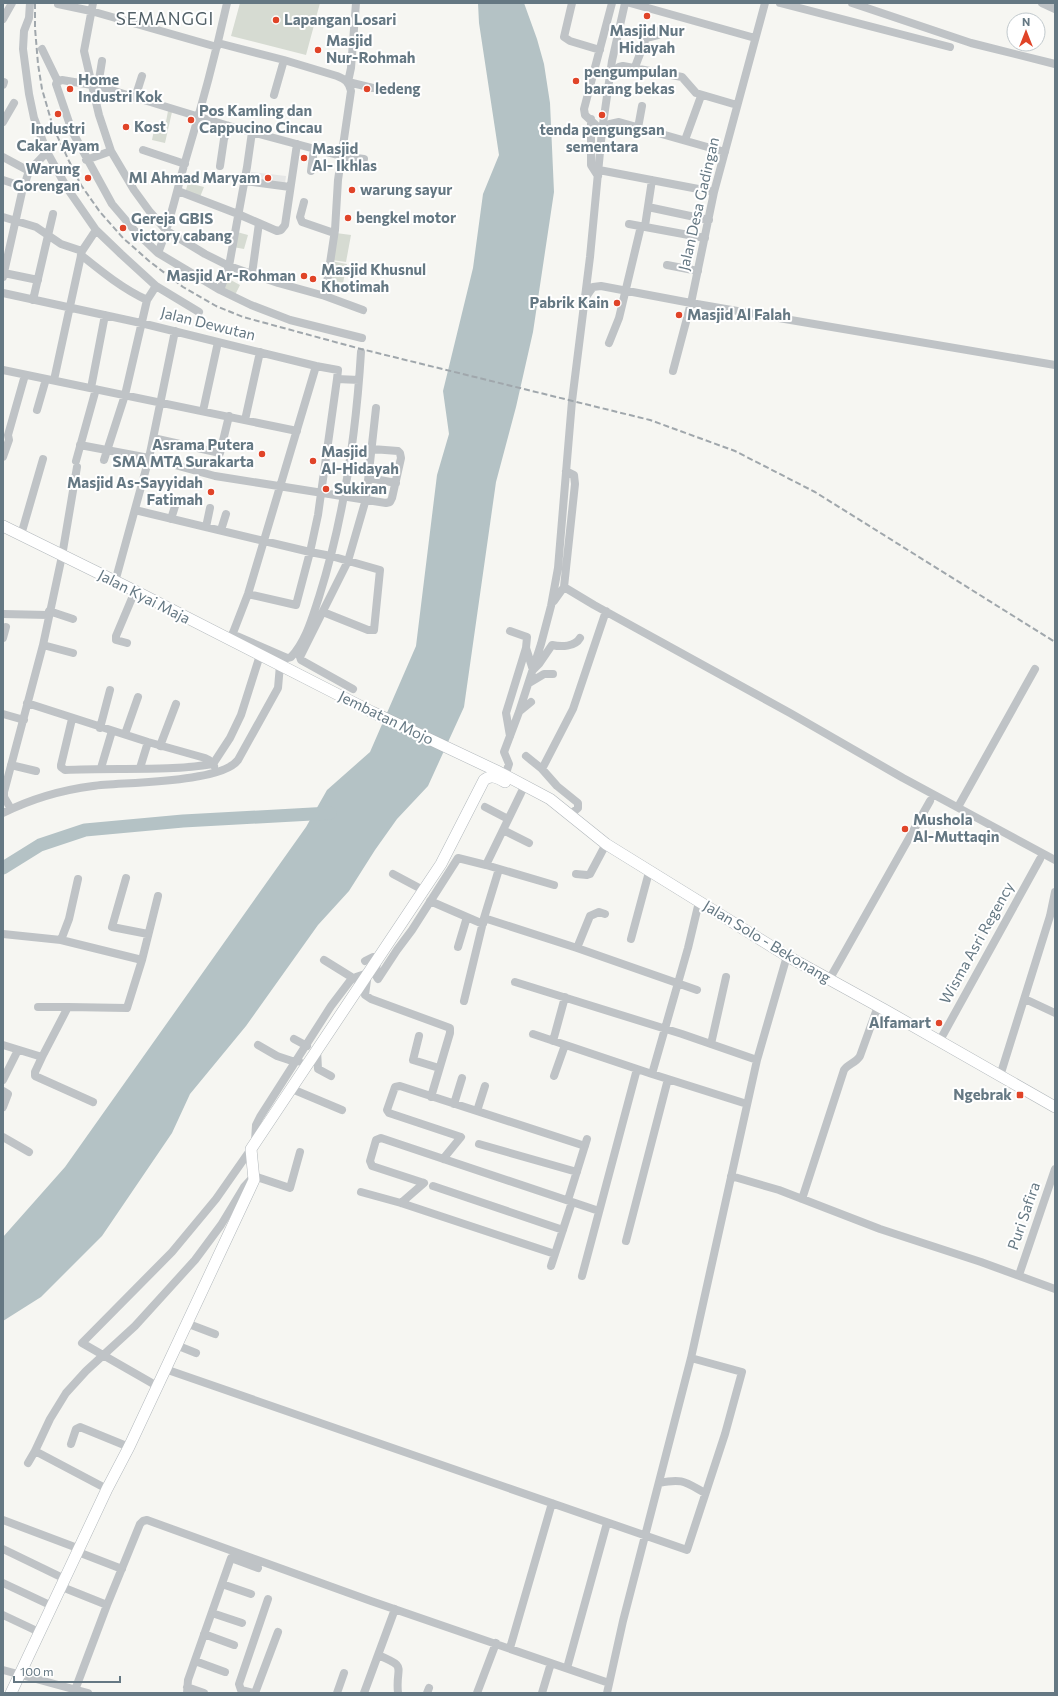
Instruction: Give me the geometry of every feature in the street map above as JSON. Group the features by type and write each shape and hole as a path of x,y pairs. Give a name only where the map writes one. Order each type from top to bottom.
{"main road":[{"name":"Jalan Kyai Maja","path":"3,526 115,582 231,637 282,667"},
{"name":"Jembatan Mojo","path":"282,667 486,766"},
{"name":"Jalan Solo - Bekonang","path":"486,766 550,799 606,844 787,956 1055,1107"},
{"path":"11,1693 39,1632 64,1583 107,1488 129,1447 248,1193 253,1159 312,1050 368,973 441,864 484,780 493,777 574,819"}],"street":[{"path":"3,19 12,3"},
{"path":"30,3 29,18 24,31 23,49 34,118 47,152 67,188 96,230 156,286 199,312"},
{"path":"158,253 167,231 200,116 227,3"},
{"path":"348,82 351,68 356,3"},
{"path":"572,3 564,37 570,41 600,50"},
{"path":"602,131 592,119 585,114 584,109 612,3"},
{"path":"505,776 509,764 504,752 511,737 533,670 551,606 558,568 572,400 599,173 602,131 609,78 625,3"},
{"path":"630,3 755,38"},
{"name":"Jalan Desa Gadingan","path":"673,371 691,303 714,192 724,152 765,3"},
{"path":"780,3 950,47"},
{"path":"852,3 971,43 1055,64"},
{"path":"1042,3 1055,9"},
{"path":"58,4 92,7 218,45 284,60 344,78 348,82 351,91 341,156 334,233 325,296"},
{"path":"92,7 84,50 95,85 104,134 111,151 134,190 150,212 167,231 205,254 229,266 278,284 325,296 363,310"},
{"path":"635,67 646,38 658,35 661,29"},
{"path":"42,48 58,82 57,87 72,131 86,160 112,204 135,231 158,253 220,290 251,306 290,320 362,338"},
{"path":"274,95 284,60"},
{"path":"95,85 102,61"},
{"path":"609,78 619,67 635,67 682,77 693,91 702,96 737,105"},
{"path":"135,98 142,76"},
{"path":"58,82 62,80 95,85 229,126 341,156 364,159"},
{"path":"348,82 373,88"},
{"path":"685,140 702,96"},
{"path":"3,122 14,103"},
{"path":"638,128 642,106"},
{"path":"592,119 591,166 599,173 652,180 714,192"},
{"path":"602,131 614,123 685,140 724,152"},
{"path":"220,166 224,139 229,126"},
{"path":"220,290 229,266 245,181 252,132"},
{"path":"178,191 277,231 281,230 285,225 297,144"},
{"path":"311,171 314,149"},
{"path":"142,150 185,164"},
{"path":"86,160 111,151"},
{"path":"38,280 4,275 15,220 29,171 47,152"},
{"path":"3,157 29,171"},
{"path":"3,180 24,187"},
{"path":"608,342 619,318 648,207 652,180"},
{"path":"245,181 290,187"},
{"path":"304,202 300,217 302,222 334,233"},
{"path":"648,207 709,220"},
{"path":"33,300 53,214"},
{"path":"3,217 36,227 61,244 81,253 121,286 133,294 147,300"},
{"path":"252,274 259,223"},
{"path":"629,224 705,238"},
{"path":"54,380 81,253 96,230"},
{"path":"667,265 698,271"},
{"path":"104,460 125,395 147,300 156,286"},
{"path":"585,297 593,287 597,286 1055,365"},
{"name":"Jalan Dewutan","path":"3,293 141,323 316,366 338,370 337,379"},
{"path":"11,809 4,797 6,774 12,765 43,645 62,556 76,464 93,388 105,315"},
{"path":"115,582 149,458 175,331"},
{"path":"203,411 218,342"},
{"path":"245,420 260,352"},
{"path":"316,366 248,594 231,637 282,656 291,657 304,639 311,622 331,556 347,481 361,352"},
{"path":"3,370 297,431"},
{"path":"3,457 9,440 8,435 25,375"},
{"path":"37,410 46,379"},
{"path":"248,594 296,605 310,552 321,492 337,379 359,380"},
{"path":"353,689 300,659 348,561 366,499 376,408"},
{"path":"153,438 220,454 229,416"},
{"path":"80,445 149,458 215,476 279,487 344,495 386,503 390,502 396,483 400,453 398,451 372,449"},
{"path":"21,535 43,459"},
{"path":"551,606 564,587 575,484 574,475 566,471"},
{"path":"369,478 396,483"},
{"path":"171,519 177,500"},
{"path":"206,527 210,508"},
{"path":"135,510 331,556 377,568 381,571 374,630 368,630 323,612"},
{"path":"221,530 226,514"},
{"path":"564,587 1055,860"},
{"path":"127,643 116,640 116,636 135,591"},
{"path":"542,770 573,710 606,611"},
{"path":"3,614 49,613 73,619"},
{"path":"3,638 6,627"},
{"path":"510,630 527,637 526,648 506,713 511,737"},
{"path":"533,670 552,645 560,647 576,643 580,638"},
{"path":"43,645 73,653"},
{"path":"526,648 533,670"},
{"path":"72,719 61,767 66,770 101,768 190,768 213,764 230,738 241,715 260,655"},
{"path":"3,813 48,795 92,786 187,778 218,772 231,767 238,760 278,688 282,667"},
{"path":"958,807 1035,669"},
{"path":"529,683 544,674 553,674"},
{"path":"100,728 110,690"},
{"path":"125,734 138,697"},
{"path":"519,712 532,702"},
{"path":"27,703 100,728 205,758 213,764 218,772"},
{"path":"160,746 176,704"},
{"path":"3,714 24,720"},
{"path":"101,768 112,731"},
{"path":"140,768 148,742"},
{"path":"526,756 557,786 578,803 578,808 574,819"},
{"path":"12,765 36,771"},
{"path":"486,865 522,791"},
{"path":"829,980 930,801"},
{"path":"485,807 508,819"},
{"path":"503,830 529,843"},
{"path":"576,874 590,874 606,844"},
{"path":"365,961 373,957 378,958 375,974 377,978 412,930 458,858 554,885"},
{"name":"Wisma Asri Regency","path":"939,1042 1040,859"},
{"path":"464,1001 499,869"},
{"path":"631,939 649,872"},
{"path":"393,874 423,890"},
{"path":"126,878 112,927 148,934"},
{"path":"61,940 69,919 78,880"},
{"path":"1000,1076 1025,999 1051,928 1055,892"},
{"path":"38,1007 127,1008 142,960 158,896"},
{"path":"430,901 467,917 577,948 697,990"},
{"path":"652,1074 666,1029 699,902"},
{"path":"577,948 590,916 599,912 605,914"},
{"path":"458,947 467,917"},
{"path":"3,934 61,940 142,960"},
{"path":"607,1693 623,1621 691,1358 747,1104 787,956"},
{"path":"324,960 353,978"},
{"path":"28,1463 50,1419 64,1396 86,1372 160,1300 195,1260 221,1225 244,1187 253,1159 256,1125 260,1117 295,1062 312,1050 331,1006 353,978 368,973 366,995 371,999 450,1028 450,1033 431,1097"},
{"path":"711,1044 726,977"},
{"path":"515,982 666,1029 758,1060"},
{"path":"554,1041 565,997"},
{"path":"1025,999 1055,1013"},
{"path":"802,1199 844,1070 856,1062 860,1056 878,1006"},
{"path":"68,1007 42,1057 35,1072 35,1076 93,1102"},
{"path":"533,1034 747,1104"},
{"path":"419,1036 413,1060 439,1068"},
{"path":"294,1039 312,1050 318,1069 331,1076"},
{"path":"3,1045 42,1057"},
{"path":"258,1045 277,1056 295,1062"},
{"path":"554,1076 565,1045"},
{"path":"3,1080 18,1050"},
{"path":"582,1276 637,1069"},
{"path":"454,1104 462,1078"},
{"path":"626,1241 668,1079"},
{"path":"443,1159 460,1137 388,1111 391,1093 395,1088 400,1086 477,1112 586,1143 577,1172 563,1230 551,1266"},
{"path":"477,1112 485,1086"},
{"path":"292,1089 342,1110"},
{"path":"3,1091 8,1094 3,1107"},
{"path":"3,1137 29,1152"},
{"path":"401,1203 424,1183 372,1166 370,1161 376,1140 381,1138 599,1211"},
{"path":"479,1144 577,1172"},
{"path":"253,1159 290,1188 300,1152"},
{"path":"157,1386 82,1343 172,1252 216,1198 253,1159"},
{"name":"Puri Safira","path":"1020,1272 1055,1169"},
{"path":"731,1176 802,1199 1055,1289"},
{"path":"433,1186 563,1230"},
{"path":"362,1192 401,1203 555,1254"},
{"path":"186,1323 215,1334"},
{"path":"176,1345 196,1353"},
{"path":"165,1369 687,1550 725,1434 742,1372 691,1358"},
{"path":"70,1444 77,1427 81,1427 129,1447"},
{"path":"35,1451 107,1488"},
{"path":"659,1483 671,1480 681,1481 693,1485 705,1493"},
{"path":"510,1648 552,1503"},
{"path":"3,1520 122,1569"},
{"path":"72,1690 140,1524 143,1520 147,1520 395,1609 609,1683"},
{"path":"567,1668 606,1522"},
{"path":"3,1549 107,1605"},
{"path":"204,1693 187,1690 204,1634 231,1558 258,1568"},
{"path":"3,1583 52,1606"},
{"path":"222,1584 252,1594"},
{"path":"268,1599 239,1684 241,1690 254,1693 278,1632"},
{"path":"364,1693 395,1609"},
{"path":"212,1613 242,1623"},
{"path":"3,1615 39,1632"},
{"path":"204,1634 234,1645"},
{"path":"477,1693 496,1643"},
{"path":"378,1655 397,1663 399,1668 398,1693"},
{"path":"195,1661 225,1672"},
{"path":"542,1693 552,1663"},
{"path":"3,1670 72,1690 88,1693"},
{"path":"337,1693 344,1673"}],"shaded area":[{"name":"Lapangan Losari","path":"240,3 320,3 306,55 231,36"},
{"path":"478,3 524,3 544,64 550,103 554,192 533,332 516,407 496,482 464,707 428,786 397,819 349,891 318,925 246,1026 190,1094 172,1133 102,1236 41,1297 3,1321 3,1237 65,1167 306,827 327,790 370,752 416,646 437,475 449,434 443,391 473,268 483,194 499,155 479,23"},
{"path":"168,111 172,112 165,143 152,140 155,125 165,127"},
{"name":"MI Ahmad Maryam","path":"251,172 286,176 285,184 251,181"},
{"path":"188,183 204,187 200,197 185,193"},
{"path":"237,232 248,235 244,249 233,247"},
{"path":"336,233 351,235 346,262 332,260"},
{"path":"331,261 347,264 343,283 328,279"},
{"path":"227,278 240,285 235,295 222,289"}],"waterway":[{"path":"3,868 40,845 85,830 183,821 330,813"}],"railway":[{"path":"35,3 35,28 42,89 53,127 81,185 100,212 123,238 149,261 183,287 216,306 243,317 361,349 650,420 735,451 815,492 1055,642"}],"place":[{"name":"Masjid Nur Hidayah","path":"647,16"},
{"name":"Lapangan Losari","path":"276,20"},
{"name":"Masjid Nur-Rohmah","path":"318,50"},
{"name":"pengumpulan barang bekas","path":"576,81"},
{"name":"Home Industri Kok","path":"70,89"},
{"name":"ledeng","path":"367,89"},
{"name":"Industri Cakar Ayam","path":"58,114"},
{"name":"tenda pengungsan sementara","path":"602,115"},
{"name":"Pos Kamling dan Cappucino Cincau","path":"191,120"},
{"name":"Kost","path":"126,127"},
{"name":"Masjid Al- Ikhlas","path":"304,158"},
{"name":"Warung Gorengan","path":"88,178"},
{"name":"MI Ahmad Maryam","path":"268,178"},
{"name":"warung sayur","path":"352,190"},
{"name":"bengkel motor","path":"348,218"},
{"name":"Gereja GBIS victory cabang","path":"123,228"},
{"name":"Masjid Ar-Rohman","path":"304,276"},
{"name":"Masjid Khusnul Khotimah","path":"313,279"},
{"name":"Pabrik Kain","path":"617,303"},
{"name":"Masjid Al Falah","path":"679,315"},
{"name":"Asrama Putera SMA MTA Surakarta","path":"262,454"},
{"name":"Masjid Al-Hidayah","path":"313,461"},
{"name":"Sukiran","path":"326,489"},
{"name":"Masjid As-Sayyidah Fatimah","path":"211,492"},
{"name":"Mushola Al-Muttaqin","path":"905,829"},
{"name":"Alfamart","path":"939,1023"},
{"name":"Ngebrak","path":"1020,1095"}],"district":[{"name":"SEMANGGI","path":"165,19"}]}
